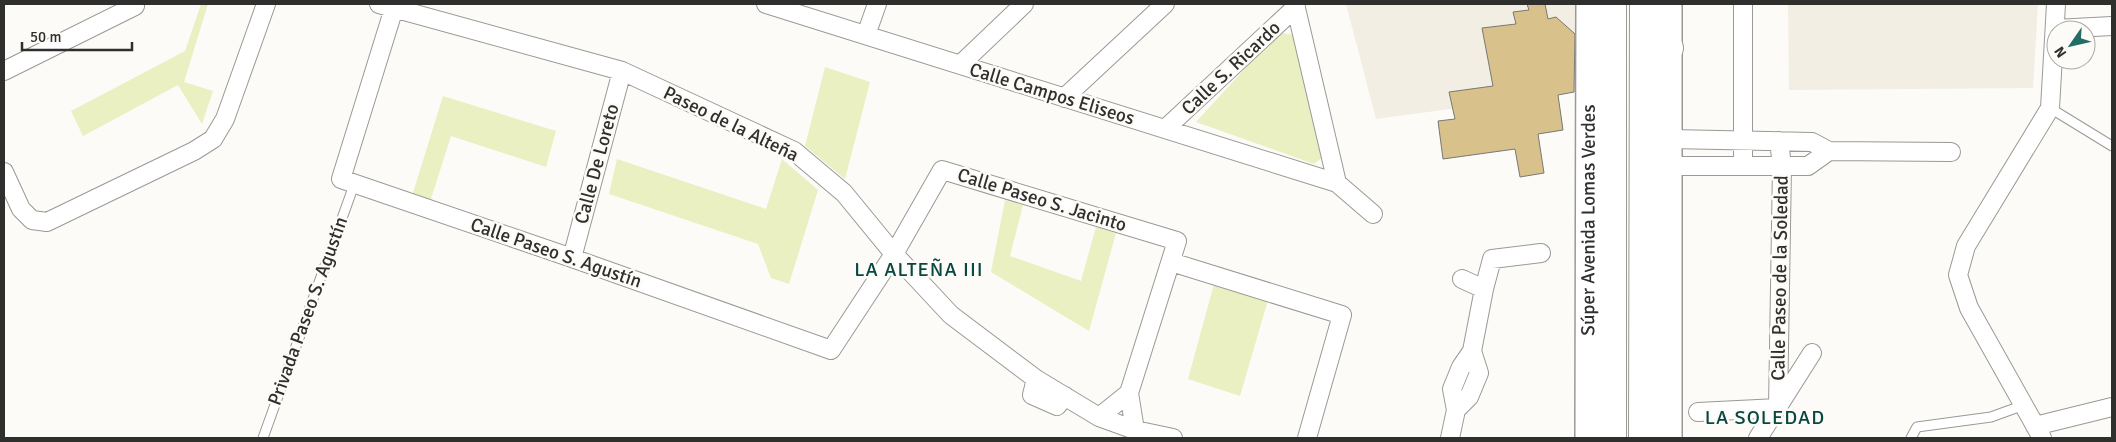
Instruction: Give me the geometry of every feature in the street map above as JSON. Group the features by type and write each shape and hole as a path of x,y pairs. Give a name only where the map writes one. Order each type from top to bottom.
{"main road":[{"name":"Súper Avenida Lomas Verdes","path":"1588,438 1589,4"},
{"name":"Súper Avenida Lomas Verdes","path":"1612,4 1612,438"},
{"path":"1643,438 1644,4"},
{"path":"1650,4 1669,48"},
{"path":"1669,4 1669,438"},
{"path":"1590,112 1611,76"}],"street":[{"path":"4,172 22,210 32,220 47,222 194,151 213,139 225,119 266,4"},
{"name":"Calle Campos Eliseos","path":"771,4 1337,184 1373,214"},
{"path":"960,65 1024,4"},
{"path":"1064,98 1165,4"},
{"path":"1743,4 1743,165"},
{"path":"2055,20 2056,4"},
{"path":"1296,5 1337,184"},
{"name":"Calle S. Ricardo","path":"1165,130 1296,5"},
{"path":"4,71 135,6"},
{"path":"354,185 341,179 386,6"},
{"name":"Paseo de la Alteña","path":"386,6 622,71 794,152 844,193 894,254 951,314 1036,379 1099,417 1135,430 1173,438"},
{"path":"866,35 878,6"},
{"path":"2096,27 2112,26"},
{"path":"2052,70 2050,108 1966,246 1958,275 1969,308 2038,432 2112,408"},
{"name":"Calle De Loreto","path":"572,258 622,71"},
{"path":"1670,138 1812,142 1829,151 1951,152"},
{"name":"Calle Paseo de la Soledad","path":"1758,438 1778,408 1782,166 1779,141"},
{"path":"1670,166 1808,166 1829,151"},
{"name":"Calle Paseo S. Jacinto","path":"894,254 942,170 1177,241 1171,262"},
{"name":"Calle Paseo S. Agustín","path":"354,185 572,258 831,350 894,254"},
{"path":"1450,438 1456,410 1452,389 1460,367 1472,351 1492,259 1541,253"},
{"path":"1135,430 1129,393 1171,262 1342,315 1305,437"},
{"path":"1462,280 1484,289"},
{"path":"1698,412 1778,408 1812,353"},
{"path":"1099,417 1129,393"}],"lane":[{"path":"2050,108 2112,146"},
{"name":"Privada Paseo S. Agustín","path":"263,438 354,185"},
{"path":"1911,438 1918,427 1991,417 2024,405"}],"shaded area":[{"path":"1346,4 1583,4 1584,91 1376,119"},
{"path":"1788,4 2038,4 2033,88 1789,90"}],"green space":[{"path":"201,4 208,4 184,82 213,91 202,124 178,85 83,136 71,111 185,51"},
{"path":"1282,33 1295,35 1322,148 1322,158 1314,164 1196,122 1250,63"},
{"path":"825,67 870,82 845,179 805,146"},
{"path":"443,96 556,131 546,167 451,136 430,202 412,196"},
{"path":"617,159 766,209 782,159 818,190 789,284 771,278 758,244 609,194"},
{"path":"1005,200 1023,205 1010,256 1081,281 1096,227 1116,233 1089,331 991,272"},
{"path":"1214,284 1268,300 1240,396 1188,379"}],"building":[{"path":"1527,4 1545,4 1548,19 1556,17 1575,34 1574,92 1558,95 1563,130 1538,134 1544,173 1520,177 1515,149 1443,159 1438,121 1455,119 1449,92 1493,86 1482,28 1516,24 1513,12 1529,10"}],"district":[{"name":"LA ALTEÑA III","path":"919,269"},
{"name":"LA SOLEDAD","path":"1765,417"}]}
